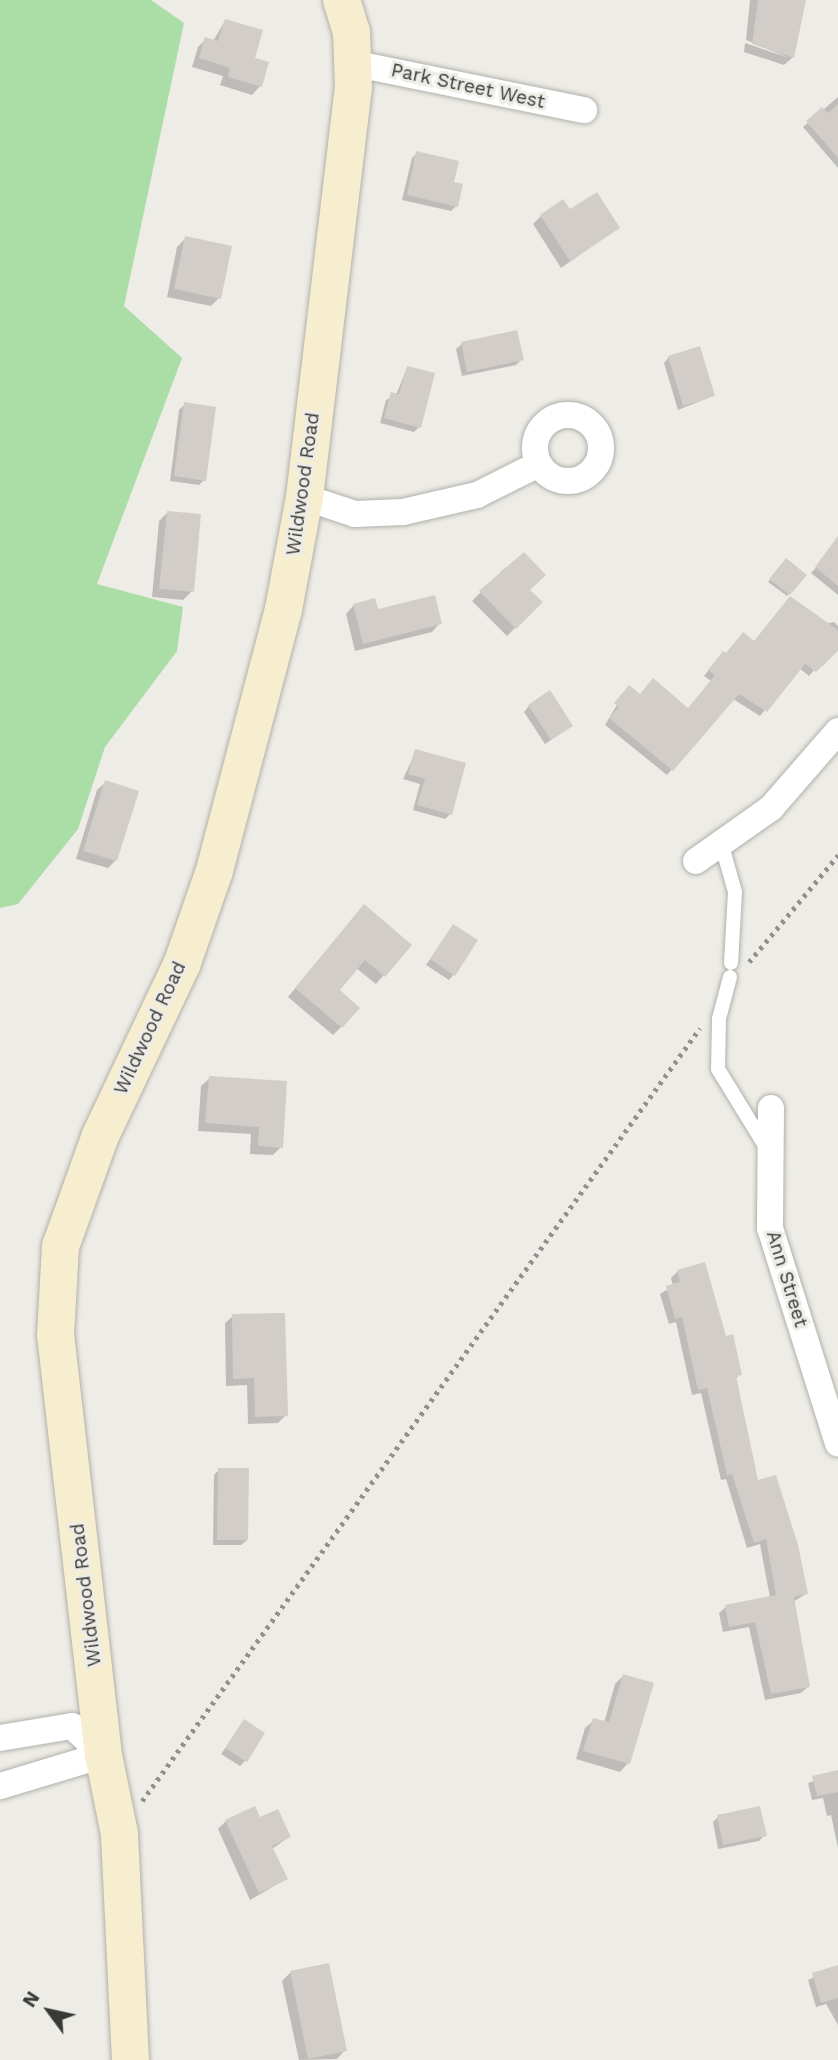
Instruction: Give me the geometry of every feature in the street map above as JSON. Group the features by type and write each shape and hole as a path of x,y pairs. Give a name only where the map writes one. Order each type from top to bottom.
{"street":[{"name":"Wildwood Road","path":"131,2060 119,1833 103,1755 55,1335 60,1246 100,1135 182,962 214,870 283,609 304,497 353,88 351,32 341,0"},
{"name":"Park Street West","path":"352,63 584,110"},
{"path":"304,497 355,514 403,512 477,495 538,464"},
{"path":"696,861 722,846 771,808 838,731"},
{"name":"Ann Street","path":"771,1108 769,1228 838,1444"},
{"path":"0,1738 72,1726 103,1755"},
{"path":"0,1786 103,1755"}],"lane":[{"path":"722,846 735,892 731,970 719,1019 718,1069 770,1153"}],"path":[{"path":"119,1833 726,993 782,917 838,855"}],"green space":[{"path":"0,0 151,0 184,23 124,306 182,358 97,584 183,607 177,651 105,747 78,829 18,904 0,908"}],"building":[{"path":"758,0 806,0 794,58 752,44"},
{"path":"225,19 263,30 255,58 269,62 262,87 228,77 230,68 199,58 205,37 218,41"},
{"path":"838,104 838,158 806,121 822,107 828,113"},
{"path":"416,151 459,161 454,182 463,184 458,207 407,195"},
{"path":"597,192 620,228 570,261 540,215 563,199 570,209"},
{"path":"185,236 232,246 221,299 174,289"},
{"path":"517,330 524,360 467,372 461,342"},
{"path":"700,346 715,396 683,406 668,356"},
{"path":"407,366 435,373 421,428 384,418 391,392 399,394"},
{"path":"184,402 216,407 206,481 174,476"},
{"path":"167,511 201,514 194,592 159,589"},
{"path":"838,536 838,586 815,567"},
{"path":"524,552 546,575 530,590 543,602 516,629 479,591"},
{"path":"786,558 807,575 790,595 769,579"},
{"path":"435,595 442,624 363,644 353,604 375,598 378,609"},
{"path":"790,596 838,630 838,651 816,672 805,664 767,712 739,694 673,771 609,718 619,707 614,703 629,685 640,694 653,678 688,708 715,675 708,670 723,651 726,653 743,632 754,641"},
{"path":"550,690 573,726 551,740 528,705"},
{"path":"415,749 466,763 452,815 417,805 425,779 408,774"},
{"path":"105,780 139,791 117,861 83,851"},
{"path":"364,904 412,945 385,977 365,960 340,990 360,1008 342,1028 295,988"},
{"path":"453,924 478,940 455,976 430,959"},
{"path":"209,1076 287,1081 283,1148 258,1146 259,1127 205,1123"},
{"path":"705,1262 726,1336 733,1334 742,1375 736,1376 758,1480 776,1475 798,1545 808,1594 794,1597 810,1687 771,1694 755,1622 729,1627 725,1605 776,1595 766,1539 754,1543 732,1474 727,1475 707,1388 698,1390 682,1317 675,1319 666,1286 680,1282 677,1270"},
{"path":"285,1313 288,1416 255,1417 254,1378 233,1379 232,1314"},
{"path":"218,1468 249,1468 248,1540 217,1540"},
{"path":"623,1674 654,1683 630,1764 583,1751 593,1718 609,1722"},
{"path":"244,1719 265,1733 247,1762 225,1748"},
{"path":"838,1770 838,1792 817,1796 812,1776"},
{"path":"255,1806 260,1817 278,1809 291,1837 272,1846 288,1879 259,1893 225,1820"},
{"path":"760,1806 767,1836 723,1845 717,1815"},
{"path":"329,1963 347,2051 308,2059 290,1971"},
{"path":"838,1965 838,1998 821,2003 812,1973"}]}
